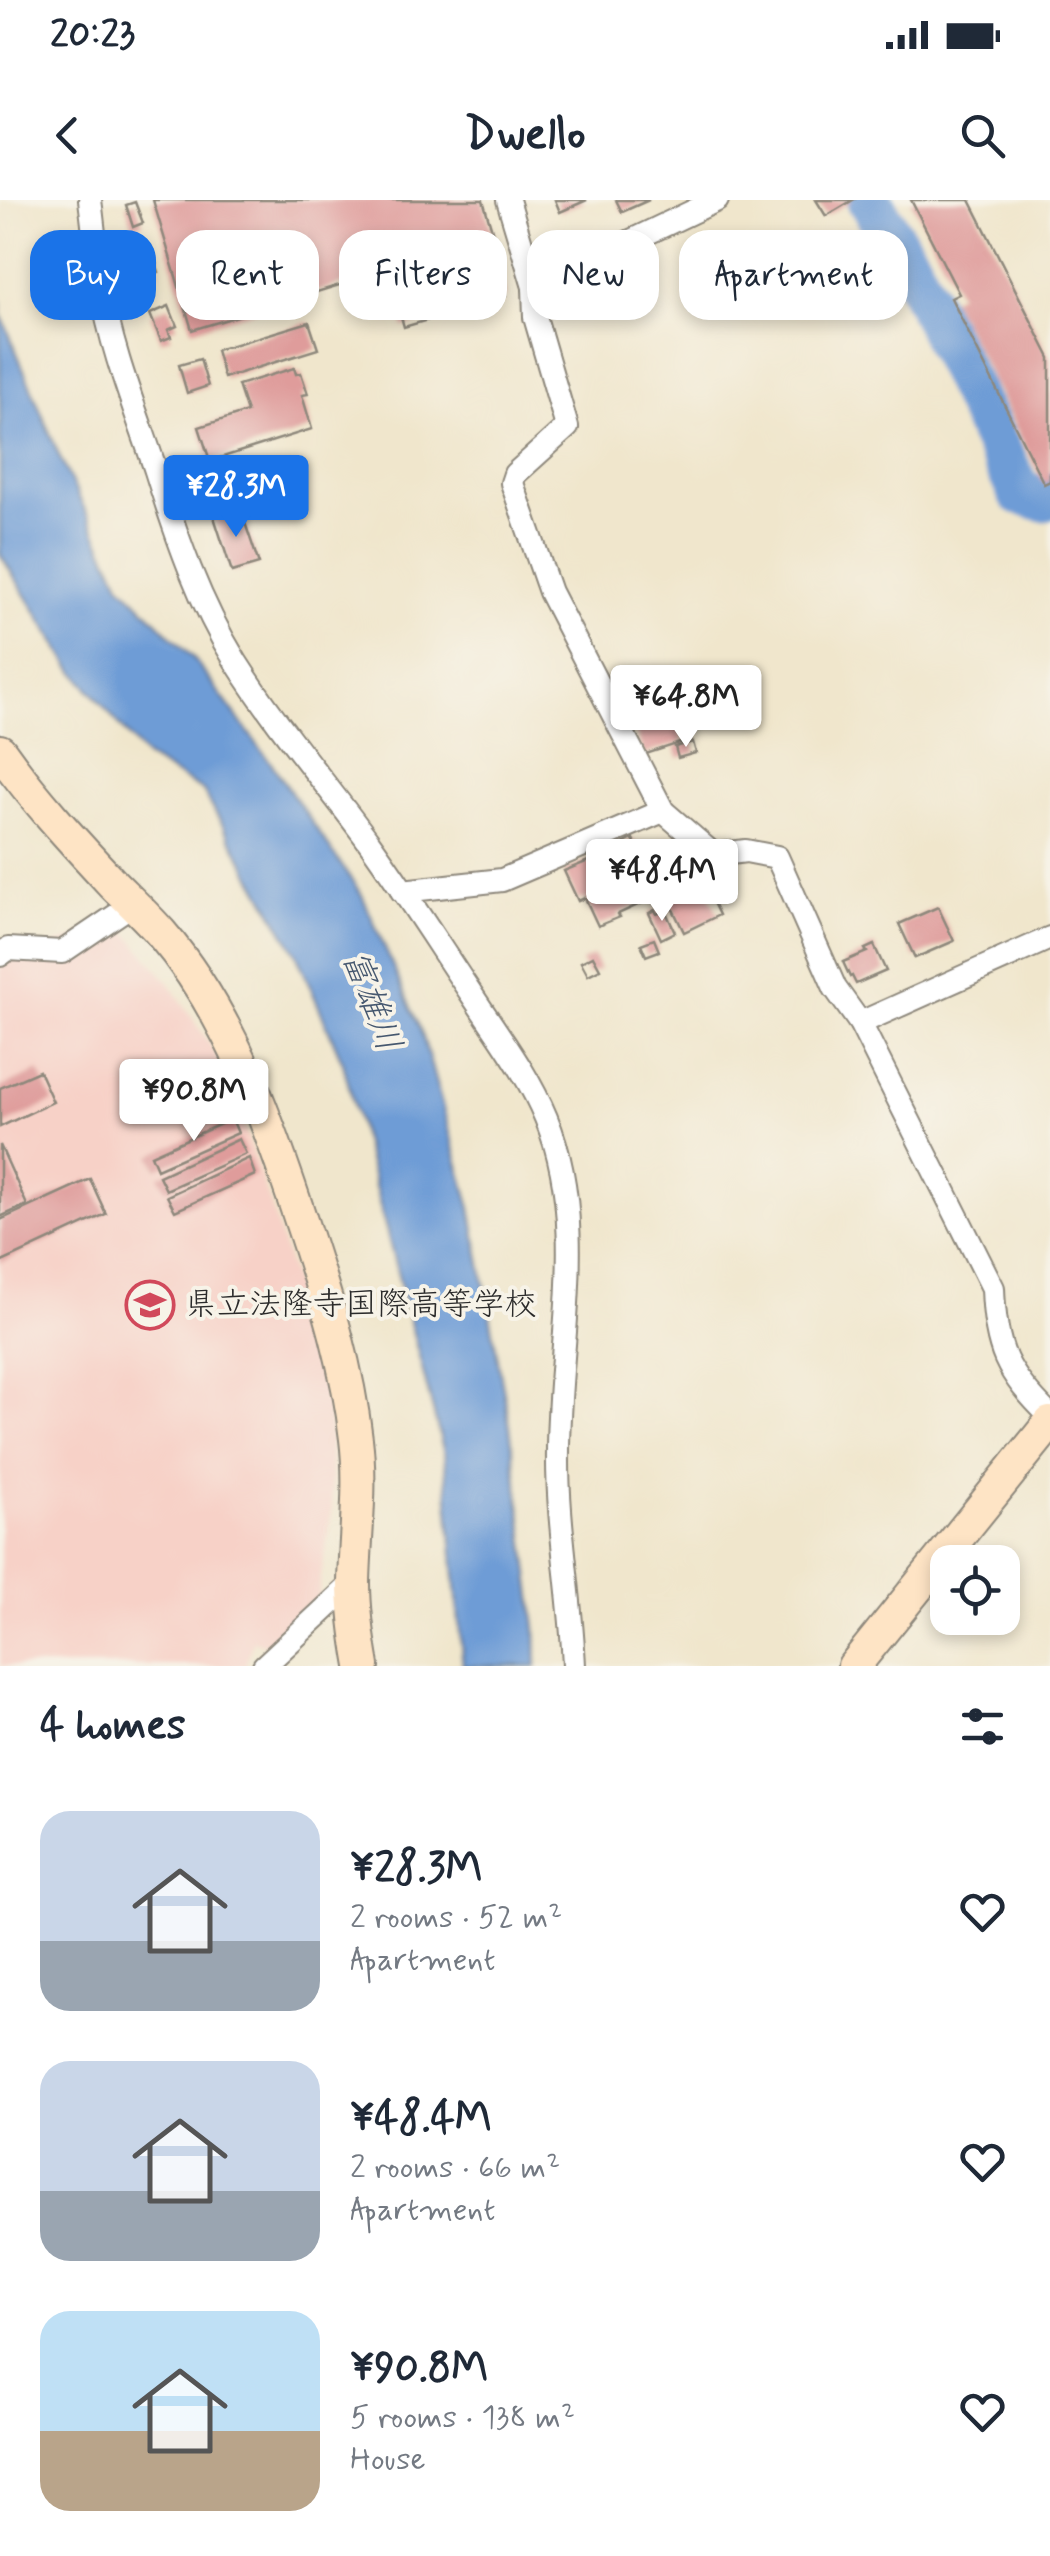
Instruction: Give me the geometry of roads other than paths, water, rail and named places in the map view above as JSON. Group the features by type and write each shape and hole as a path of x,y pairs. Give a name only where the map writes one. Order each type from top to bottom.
{"street":[{"path":"90,200 112,340 185,560 209,614 249,682 402,891 531,1086 557,1152 568,1238 558,1464 574,1666"},
{"path":"508,200 527,264"},
{"path":"654,230 717,200"},
{"path":"537,320 566,427 515,474 512,483 550,592 663,811 714,854 746,850 777,857 835,988 860,1023 993,1288 994,1322 1003,1357 1026,1393 1050,1420 854,1666"},
{"path":"0,751 31,794 162,933 227,1035 259,1104 290,1186 340,1347 356,1440 358,1524 354,1582 363,1666"},
{"path":"402,891 502,880 663,811"},
{"path":"0,955 8,949 62,952 133,904"},
{"path":"860,1023 1050,938"},
{"path":"264,1666 354,1582"}],"water":[{"name":"富雄川","path":"0,300 1,314 60,458 121,585 194,659 362,895 422,1034 471,1208 510,1427 536,1627 537,1666 463,1666 444,1453 343,1063 296,953 203,791 146,757 71,667 0,554"}],"waterway":[{"path":"869,200 911,268 1020,493 1043,499 1050,495"}],"place":[{"name":"県立法隆寺国際高等学校","path":"150,1305"}]}
